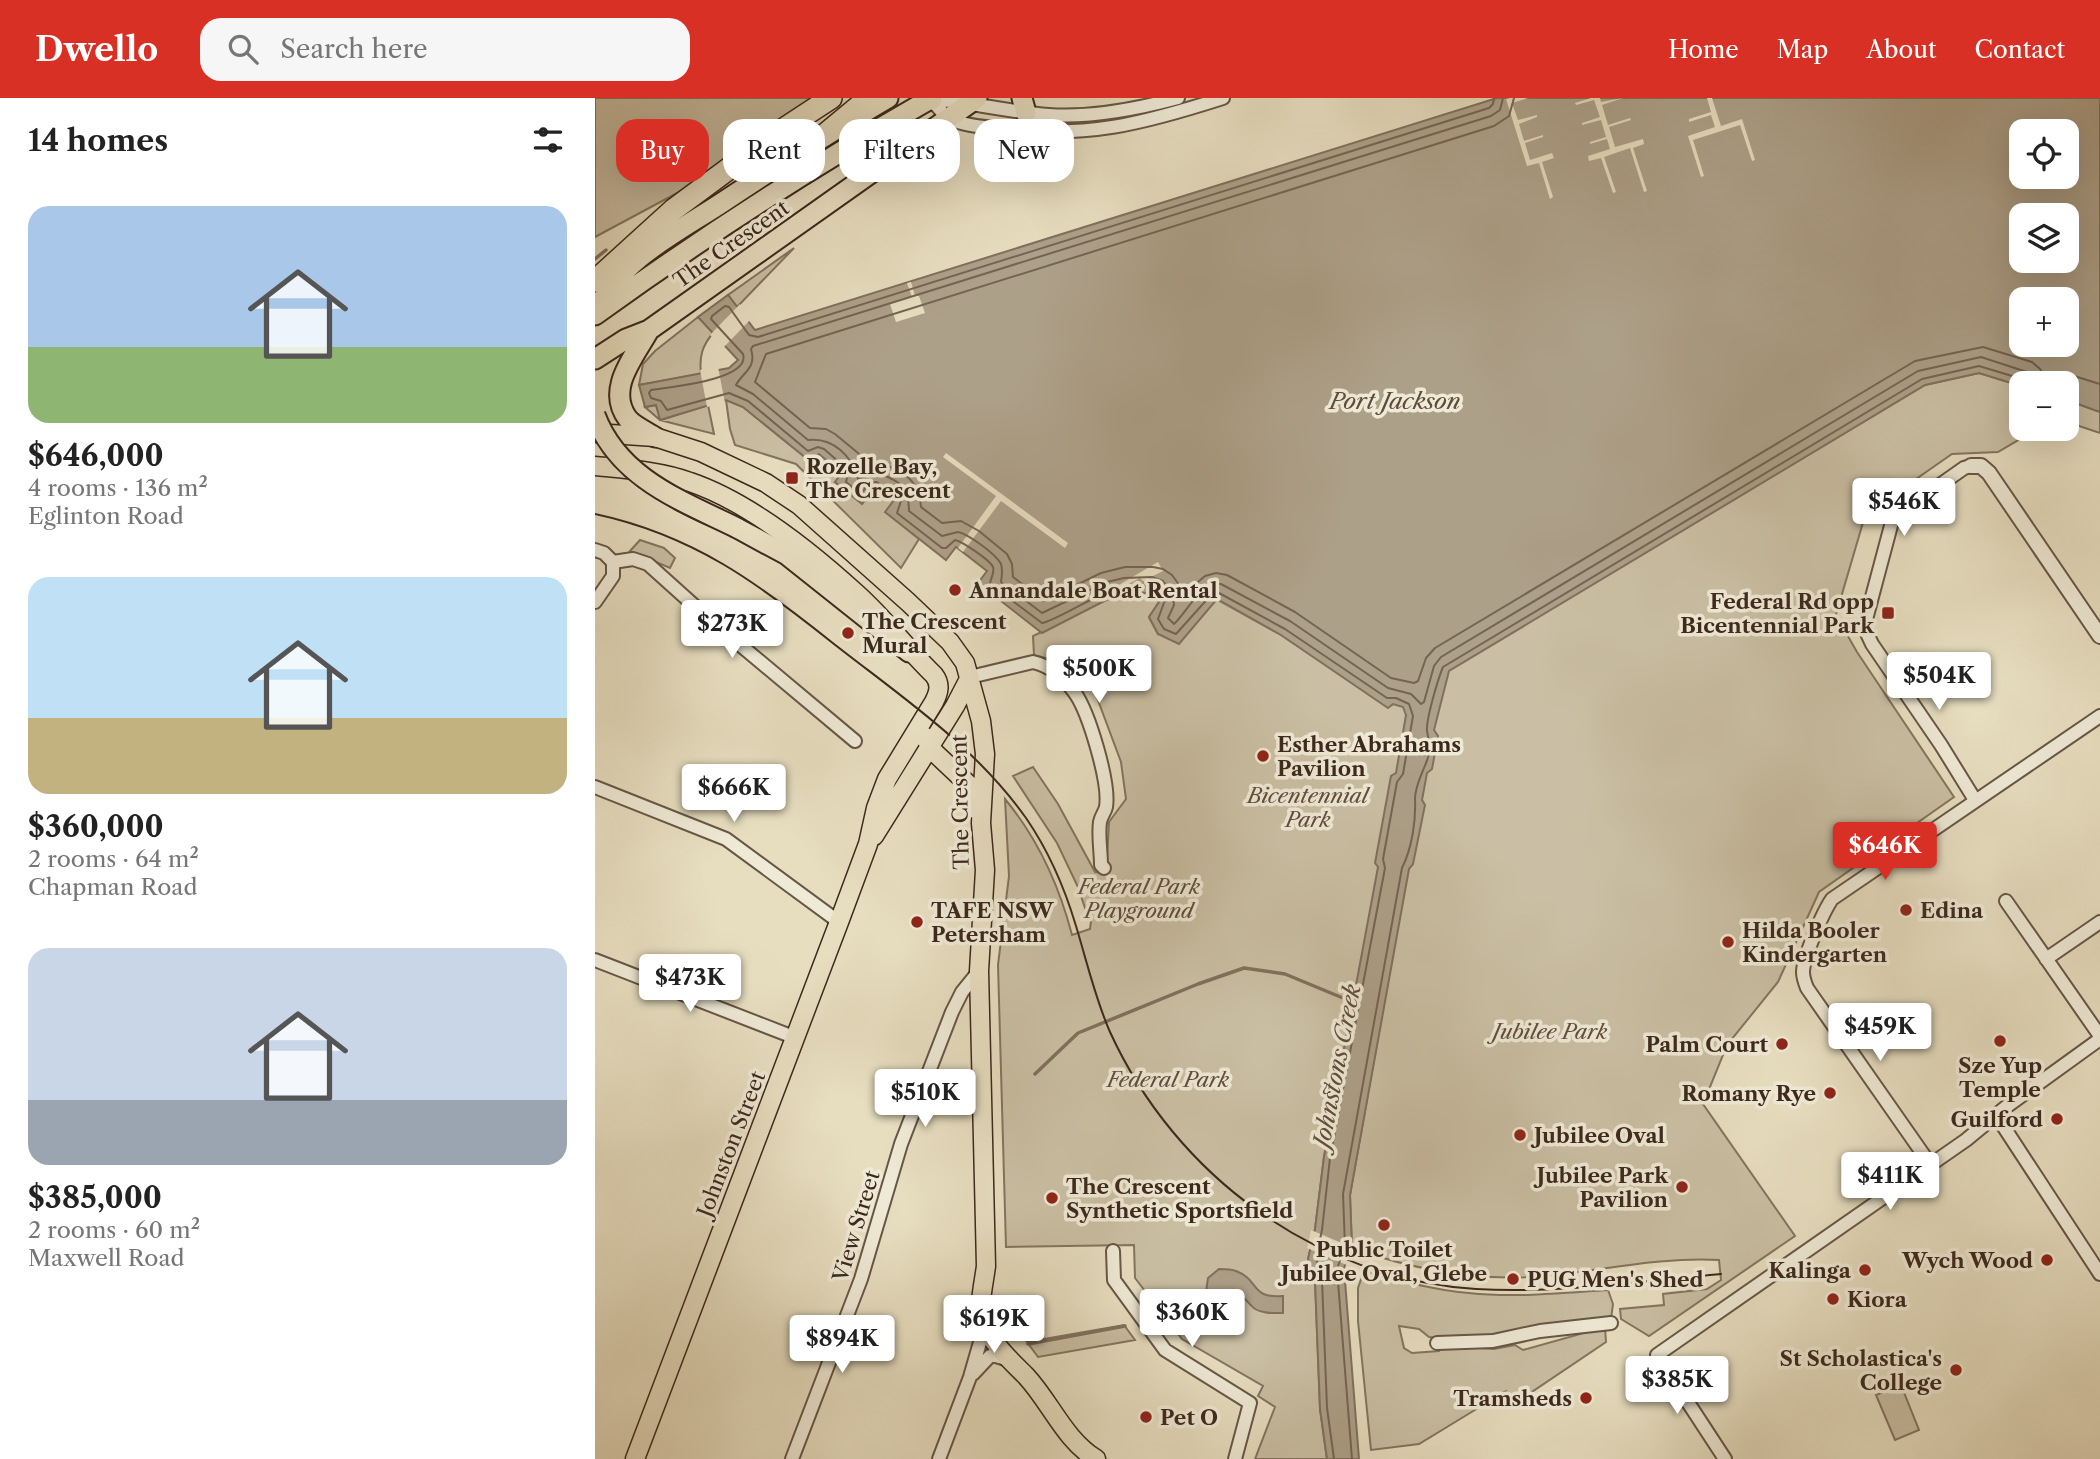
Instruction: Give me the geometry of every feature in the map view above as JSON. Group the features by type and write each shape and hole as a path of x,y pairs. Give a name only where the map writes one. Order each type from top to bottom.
{"highway":[{"path":"595,281 673,210 773,136 831,98"},
{"path":"825,134 869,98"},
{"path":"825,135 888,98"},
{"name":"The Crescent","path":"595,314 796,180 931,98"},
{"name":"The Crescent","path":"649,330 973,100"},
{"path":"595,314 602,298 625,269 753,182"},
{"path":"595,359 626,339 649,330"},
{"path":"649,330 624,372 620,397 629,421 655,437"},
{"path":"595,415 612,447 645,480 787,555 909,652"}],"main road":[{"name":"The Crescent","path":"595,433 655,437 701,452 766,483 799,505 944,635 965,663 981,721 984,745 981,823 985,870 979,971 986,1266 982,1308 985,1325 1010,1361 1026,1376"},
{"path":"595,466 653,472 690,482 744,508 804,550 858,594 909,652"},
{"name":"Johnston Street","path":"635,1459 868,844 876,808 887,779 937,696 939,683 934,675 909,652"},
{"path":"969,677 933,716 921,723 923,736 929,746 970,786 981,823"},
{"name":"Johnston Street","path":"868,844 955,706 969,677"},
{"name":"The Crescent","path":"986,1266 996,1324 1026,1376 1076,1443 1095,1459"}],"street":[{"path":"931,98 1024,106 1062,116 1093,114 1178,98"},
{"path":"931,98 949,118 983,127 1081,132 1142,122 1223,98"},
{"path":"1975,800 1865,634 1864,625 1893,519 1964,468 1981,466 1989,473 2100,636"},
{"path":"595,550 604,553 613,562 613,576 595,602"},
{"path":"613,562 633,559 647,564 856,741"},
{"path":"969,677 1033,662 1055,671 1076,694 1102,768 1106,807 1100,820 1100,831 1101,865 1104,869"},
{"path":"1930,1164 1807,988 1803,974 1823,914 1832,899 2100,716"},
{"path":"595,787 726,839 839,922"},
{"path":"1725,1459 1657,1355 1930,1164 2100,1037 2007,901"},
{"path":"2046,959 2100,922"},
{"path":"595,960 796,1038"},
{"name":"View Street","path":"792,1459 861,1279 901,1144 952,1012 962,992 979,971"},
{"path":"1996,1115 2100,1274"},
{"path":"1113,1251 1114,1280 1165,1350 1250,1403 1235,1459"},
{"path":"1437,1343 1493,1341 1540,1331 1611,1323"},
{"path":"939,1459 970,1377 985,1325"},
{"path":"970,1377 990,1356 995,1355 1010,1361"},
{"path":"1229,1459 1240,1444"}],"green space":[{"path":"595,98 811,98 782,119 723,119 723,161 709,171 709,119 616,119 616,182 694,182 595,237"},
{"path":"794,248 737,307 728,295"},
{"path":"698,317 713,333 702,352 701,374 639,385 643,364"},
{"path":"1979,373 2009,382 2009,441 2017,441 1998,452 1952,454 1876,507 1864,519 1835,618 1845,622 1845,631 1857,652 1954,797 1819,892 1778,982 1727,1045 1703,1104 1795,1236 1649,1336 1621,1319 1620,1309 1664,1305 1663,1294 1707,1289 1721,1280 1719,1260 1657,1262 1553,1275 1502,1277 1426,1269 1352,1248 1350,1195 1398,925 1353,1002 1308,1259 1315,1281 1320,1409 1327,1459 1255,1459 1275,1407 1258,1396 1263,1386 1182,1339 1135,1278 1134,1245 1006,1247 998,965 1009,876 1005,799 1028,830 1046,863 1061,898 1072,935 1090,929 1092,913 1087,914 1078,887 1057,843 1013,776 1033,767 1058,804 1095,872 1102,873 1107,859 1109,822 1126,799 1121,762 1087,671 1066,656 1058,665 1052,660 1034,655 1033,636 1125,593 1152,593 1159,602 1149,617 1158,634 1216,599 1281,635 1388,707 1925,385"},
{"path":"726,400 743,407 811,462 818,453 842,473 835,482 862,503 875,488 895,500 886,512 919,539 901,568 796,464 735,445"},
{"path":"2079,404 2100,412 2100,433 2079,426"},
{"path":"656,405 661,420 708,405 714,434 660,420 645,407"},
{"path":"640,540 664,548 675,558 670,568 630,551"},
{"path":"1364,1271 1456,1292 1504,1295 1608,1290 1613,1304 1611,1319 1455,1339 1429,1337 1419,1329 1399,1326 1404,1348 1412,1353 1439,1351 1440,1345 1494,1349 1515,1345 1523,1350 1605,1327 1606,1342 1514,1404 1506,1391 1419,1444 1371,1450 1358,1321 1358,1288"},
{"path":"1124,1325 1135,1340 1038,1357 1027,1342"},
{"path":"1901,1385 1919,1430 1895,1440 1876,1395"}],"water":[{"name":"Port Jackson","path":"1497,98 2100,98 2100,412 2079,404 2079,371 2009,371 2009,382 1979,373 1925,385 1449,671 1434,730 1438,736 1432,769 1427,773 1422,800 1425,805 1413,864 1409,869 1350,1195 1352,1248 1344,1268 1359,1459 1327,1459 1320,1409 1315,1281 1308,1259 1315,1229 1324,1157 1378,867 1375,863 1391,776 1396,773 1406,715 1403,707 1393,704 1388,708 1281,635 1217,599 1179,644 1158,634 1149,617 1159,602 1152,593 1125,593 1112,597 1042,633 978,583 987,571 956,547 946,560 885,512 894,500 875,488 862,504 835,482 842,473 819,454 811,462 743,407 726,400 660,420 656,405 645,407 639,385 729,368 738,360 698,317 728,295 755,330"},
{"path":"1219,1269 1244,1275 1265,1295 1283,1296 1283,1313 1258,1311 1243,1297 1233,1293 1211,1321 1196,1306 1205,1299 1208,1278"}],"pier":[{"path":"1528,98 1512,103 1518,120 1537,115 1519,124 1524,141 1543,135 1525,143 1530,160 1552,153 1554,158 1542,162 1553,197 1550,199 1539,163 1527,166 1506,99"},
{"path":"1600,98 1601,102 1623,98 1602,105 1608,125 1630,118 1631,120 1609,127 1615,147 1643,139 1644,144 1633,148 1647,191 1644,192 1630,148 1604,157 1616,192 1613,193 1601,158 1589,161 1588,156 1610,149 1607,139 1590,144 1606,137 1601,120 1582,125 1600,117 1594,100 1576,105 1575,103"},
{"path":"1707,98 1712,98 1721,126 1742,119 1755,160 1752,161 1740,125 1693,140 1704,176 1701,177 1688,136 1715,127 1711,115 1689,122 1689,119 1711,112"},
{"path":"911,282 915,296 919,296 925,313 896,322 890,304 912,297 907,283"},
{"path":"740,304 751,319 723,348 710,335"},
{"path":"718,367 725,403 707,407 700,370"},
{"path":"946,453 1068,543 1065,548 1001,501 963,552 958,548 996,496 943,457"},
{"path":"1158,562 1163,571 1143,581 1140,578 1119,589 1120,598 1113,600 1112,586 1117,586"},
{"path":"1311,1230 1356,1249 1349,1266 1307,1248"}],"waterway":[{"path":"595,259 606,250"},
{"name":"Johnstons Creek","path":"1035,1074 1078,1033 1244,968 1285,974 1355,1003"},
{"path":"1028,1344 1125,1326"}],"tram line":[{"path":"595,514 630,523 694,548 751,582 912,704 984,768 1026,818 1049,856 1072,912 1110,1032 1138,1084 1173,1132 1213,1174 1258,1211 1307,1241 1361,1265 1417,1281 1476,1289 1537,1290 1721,1274"}],"place":[{"name":"Rozelle Bay, The Crescent","path":"792,478"},
{"name":"Annandale Boat Rental","path":"955,590"},
{"name":"Federal Rd opp Bicentennial Park","path":"1888,613"},
{"name":"The Crescent Mural","path":"848,633"},
{"name":"Esther Abrahams Pavilion","path":"1263,756"},
{"name":"Edina","path":"1906,910"},
{"name":"TAFE NSW Petersham","path":"917,922"},
{"name":"Hilda Booler Kindergarten","path":"1728,942"},
{"name":"Sze Yup Temple","path":"2000,1041"},
{"name":"Palm Court","path":"1782,1044"},
{"name":"Romany Rye","path":"1830,1093"},
{"name":"Guilford","path":"2057,1119"},
{"name":"Jubilee Oval","path":"1520,1135"},
{"name":"Jubilee Park Pavilion","path":"1682,1187"},
{"name":"The Crescent Synthetic Sportsfield","path":"1052,1198"},
{"name":"Public Toilet Jubilee Oval, Glebe","path":"1384,1225"},
{"name":"Wych Wood","path":"2047,1260"},
{"name":"Kalinga","path":"1865,1270"},
{"name":"PUG Men's Shed","path":"1513,1279"},
{"name":"Kiora","path":"1833,1299"},
{"name":"St Scholastica's College","path":"1956,1370"},
{"name":"Tramsheds","path":"1586,1398"},
{"name":"Pet O","path":"1146,1417"}],"park label":[{"name":"Bicentennial Park","path":"1308,807"},
{"name":"Federal Park Playground","path":"1139,898"},
{"name":"Jubilee Park","path":"1550,1031"},
{"name":"Federal Park","path":"1168,1079"}]}
